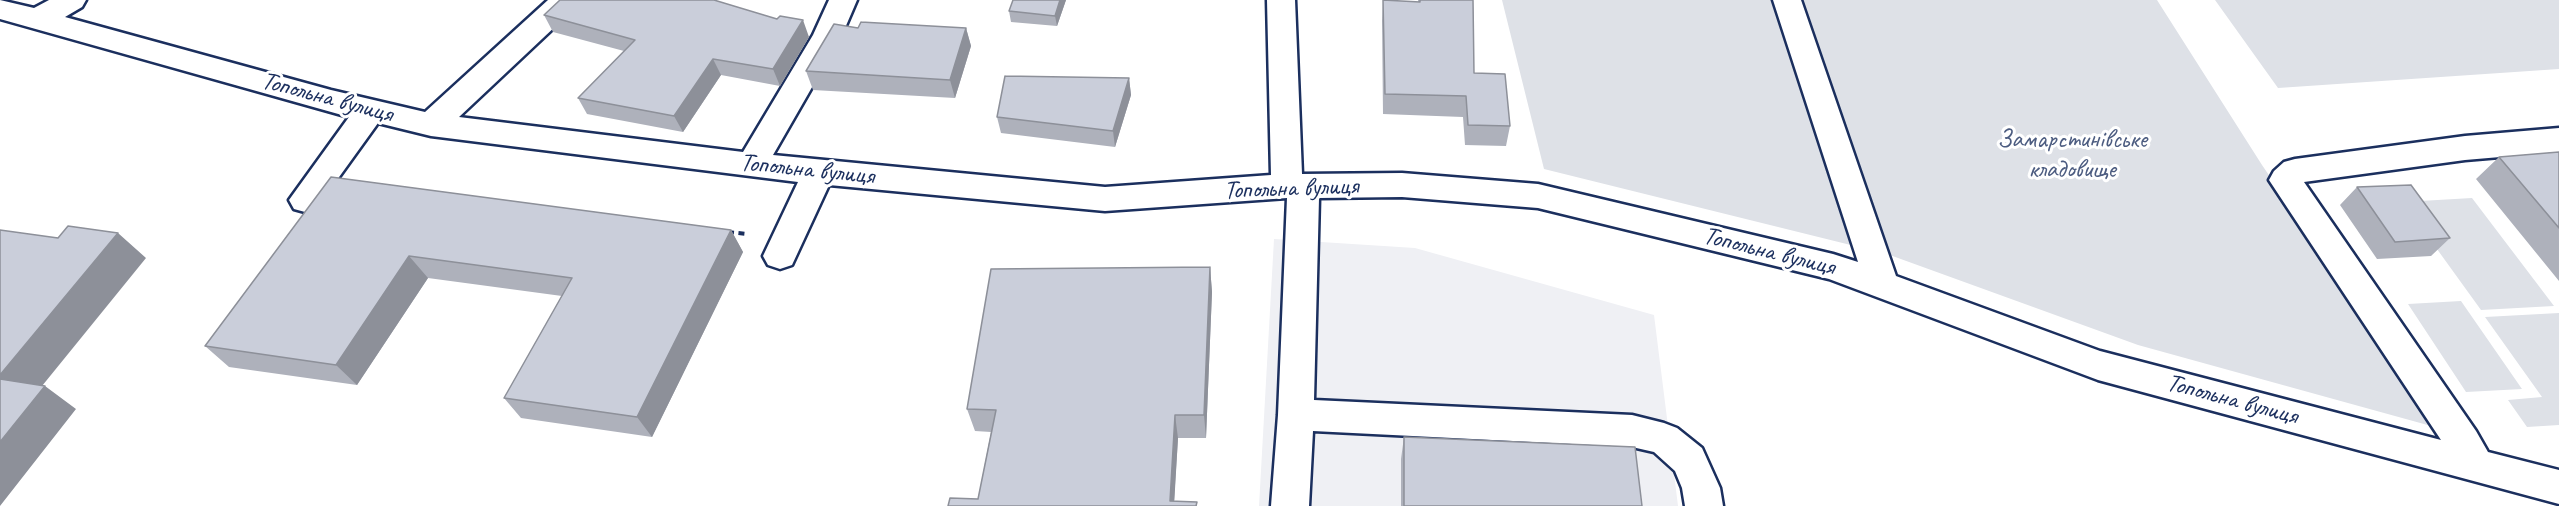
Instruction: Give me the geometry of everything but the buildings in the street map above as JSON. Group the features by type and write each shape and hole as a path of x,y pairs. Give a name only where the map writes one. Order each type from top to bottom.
{"street":[{"path":"39,19 72,0"},
{"path":"431,125 566,0"},
{"path":"751,165 827,35 843,0"},
{"path":"1281,0 1295,187 1296,415 1290,506"},
{"path":"1787,0 1882,284"},
{"name":"Топольна вулиця","path":"0,9 431,125 751,165 1105,199 1295,187 1402,185 1538,196 1833,267 2097,365 2559,487"},
{"path":"305,200 371,110"},
{"path":"2476,465 2463,442 2285,180 2295,171 2465,148 2559,140"},
{"path":"780,256 819,171"},
{"path":"1296,415 1632,431 1664,439 1689,460 1701,488 1704,506"}],"path":[{"path":"721,231 756,236"}],"shaded area":[{"path":"1274,239 1415,248 1654,315 1678,506 1259,506"}],"green space":[{"name":"Замарстинівське кладовище","path":"1502,0 2157,0 2262,165 2442,429 2138,345 1887,254 1544,169"},
{"path":"2215,0 2559,0 2559,69 2278,88"},
{"path":"2472,198 2554,306 2481,310 2403,202"},
{"path":"2461,301 2522,389 2466,392 2408,304"},
{"path":"2559,313 2559,425 2527,427 2508,400 2542,397 2485,317"}]}
